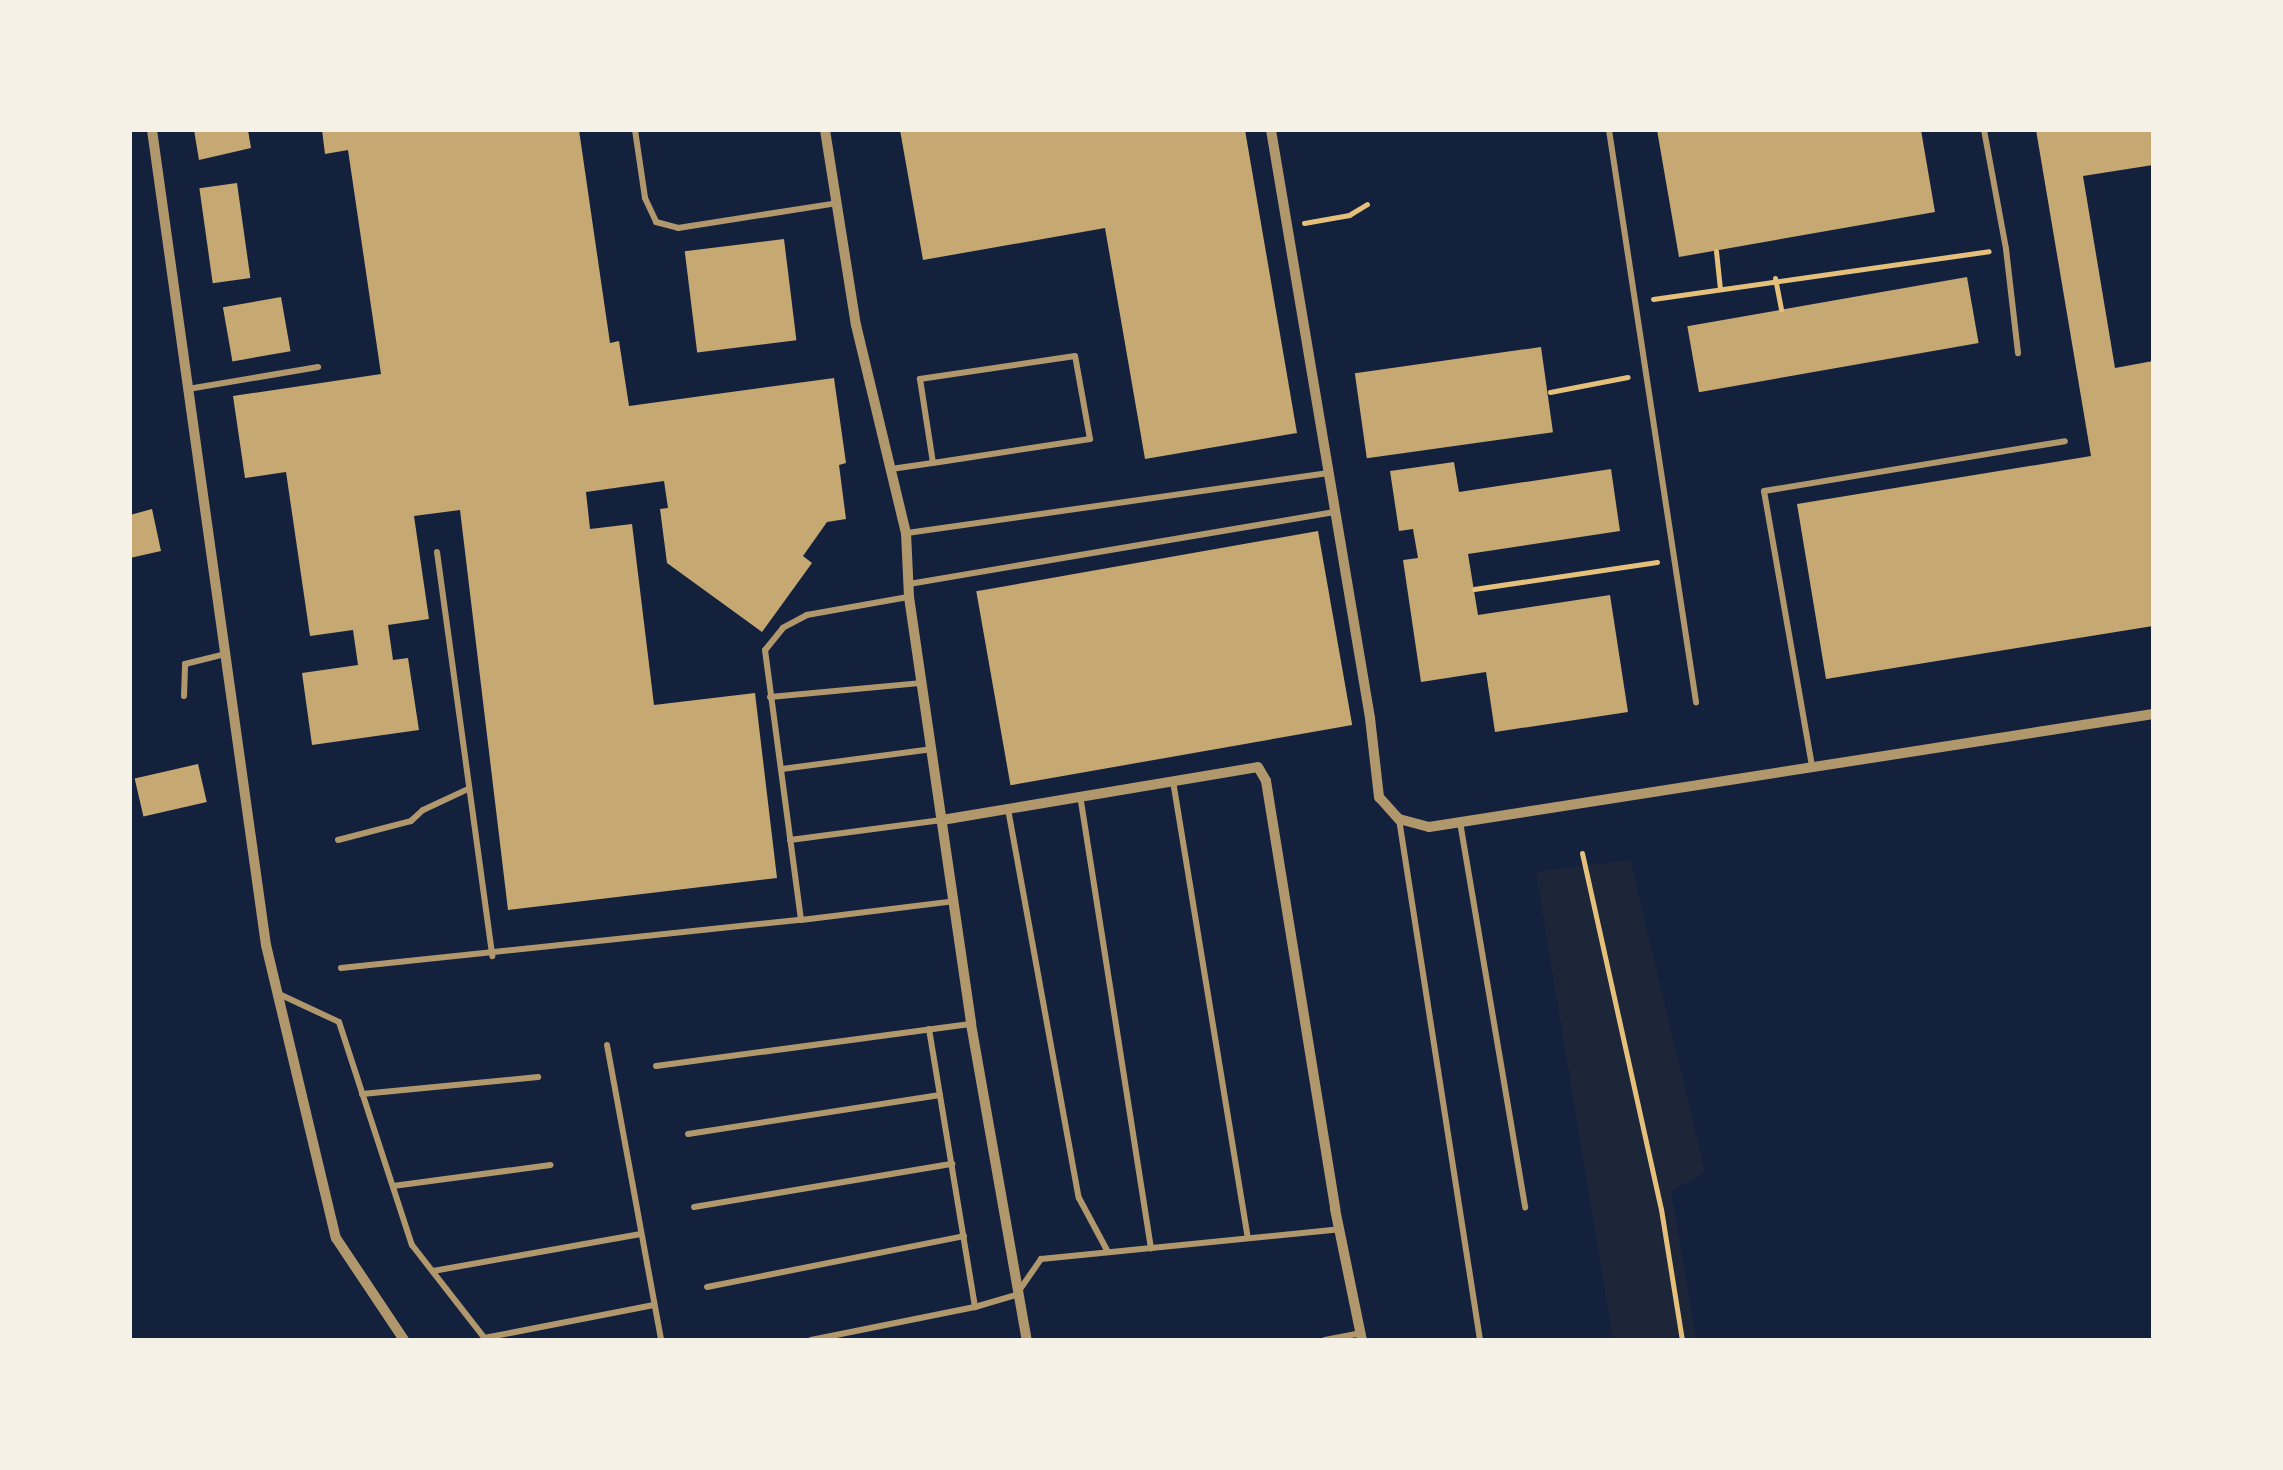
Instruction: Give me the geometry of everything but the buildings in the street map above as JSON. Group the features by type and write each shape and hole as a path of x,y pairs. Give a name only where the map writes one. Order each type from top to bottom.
{"street":[{"path":"152,130 266,945 336,1238 404,1340"},
{"path":"826,130 856,325 906,533 910,597 971,1024 1027,1340"},
{"path":"1271,130 1380,797 1398,820 1429,826 1460,822 2153,714"},
{"path":"942,820 1258,766 1266,781 1339,1229 1361,1336"}],"lane":[{"path":"635,130 645,198 656,222 678,228 837,203"},
{"path":"1609,130 1696,702"},
{"path":"1984,130 2006,249 2018,353"},
{"path":"891,469 932,463 1090,439 1075,356 920,379 932,463"},
{"path":"188,390 318,367"},
{"path":"1812,766 1764,491 2065,442"},
{"path":"906,533 1326,473"},
{"path":"909,584 1333,512"},
{"path":"437,552 492,956"},
{"path":"801,920 765,650 783,628 807,615 910,597"},
{"path":"184,696 185,664 226,654"},
{"path":"770,697 922,683"},
{"path":"782,769 931,748"},
{"path":"1173,779 1248,1238"},
{"path":"338,840 411,821 422,810 468,789"},
{"path":"1080,795 1151,1248"},
{"path":"1007,808 1079,1198 1108,1252"},
{"path":"790,840 942,820"},
{"path":"1398,820 1480,1340"},
{"path":"1460,822 1525,1208"},
{"path":"341,968 492,956 954,901"},
{"path":"278,994 339,1022 412,1245 485,1339 654,1305"},
{"path":"656,1066 971,1024"},
{"path":"930,1029 975,1306"},
{"path":"607,1045 661,1340"},
{"path":"362,1094 538,1077"},
{"path":"688,1134 940,1095"},
{"path":"694,1207 952,1164"},
{"path":"393,1186 551,1165"},
{"path":"811,1340 1016,1295 1041,1259 1339,1229"},
{"path":"433,1272 642,1234"},
{"path":"707,1287 964,1236"},
{"path":"1324,1340 1361,1336"}],"path":[{"path":"1287,226 1349,215 1367,204"},
{"path":"1635,302 1775,278 2006,249"},
{"path":"1716,250 1720,286"},
{"path":"1775,278 1780,308"},
{"path":"1550,392 1646,373"},
{"path":"1474,590 1675,559"},
{"path":"1582,853 1662,1209 1682,1340"}],"shaded area":[{"path":"1630,860 1705,1172 1671,1191 1696,1340 1613,1340 1536,872"}]}
